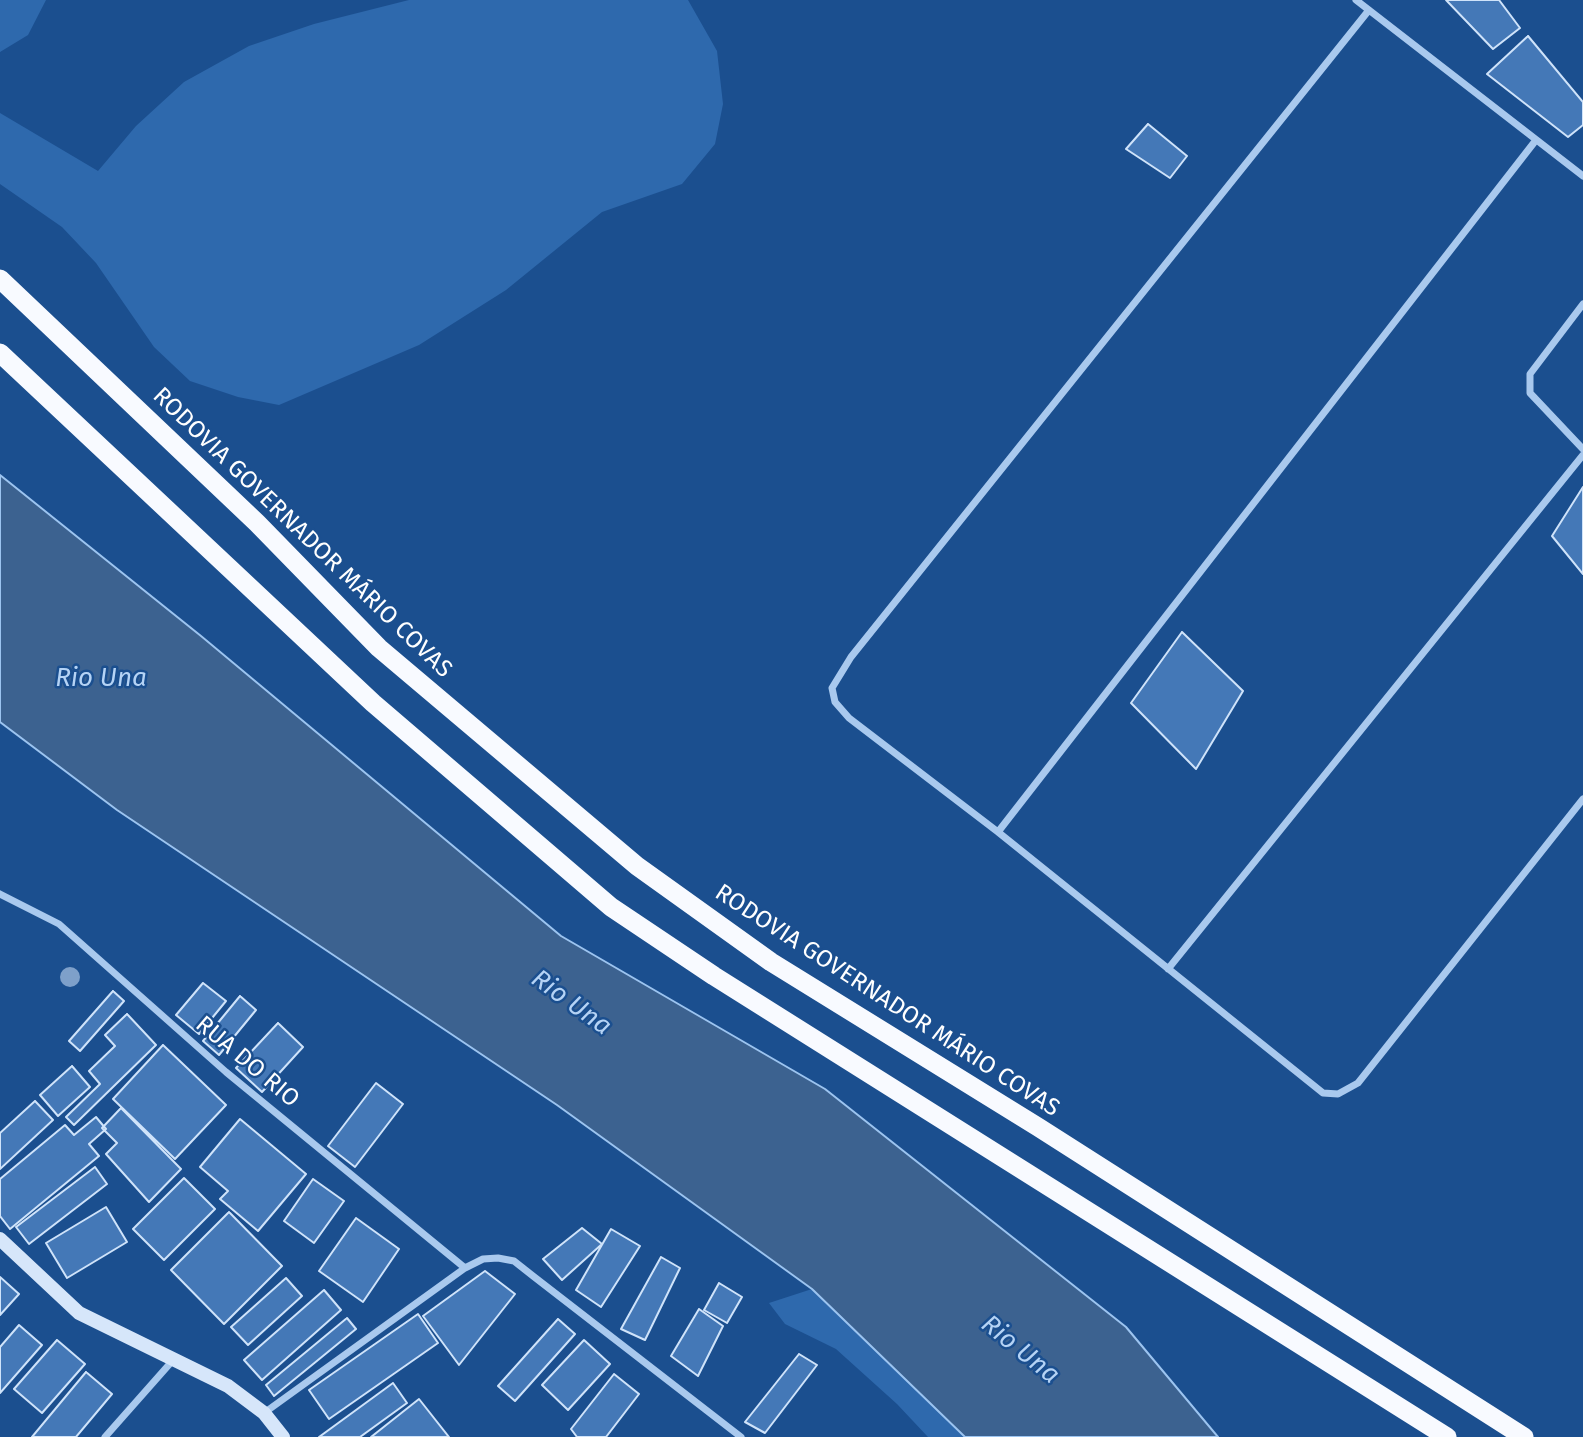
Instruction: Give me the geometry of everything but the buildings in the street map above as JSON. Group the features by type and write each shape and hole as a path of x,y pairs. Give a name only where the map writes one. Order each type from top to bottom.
{"highway":[{"name":"RODOVIA GOVERNADOR MÁRIO COVAS","path":"0,279 257,523 379,648 637,866 771,962 1038,1127 1524,1437"},
{"path":"0,353 373,703 611,907 769,1011 1447,1437"}],"main road":[{"path":"0,1240 79,1313 228,1386 264,1413 283,1437"}],"street":[{"path":"1356,0 1583,176"},
{"path":"1369,10 851,657 832,688 835,702 849,718 998,832 1323,1093 1338,1094 1358,1083 1583,799"},
{"path":"998,832 1536,140"},
{"path":"1583,304 1530,374 1530,393 1583,449"},
{"path":"1168,969 1583,455"},
{"name":"RUA DO RIO","path":"0,894 59,924 226,1072 465,1268"},
{"path":"264,1413 465,1268 483,1259 514,1261 741,1437"},
{"path":"105,1437 174,1359"}],"shaded area":[{"path":"0,0 46,0 28,35 0,52"},
{"path":"409,0 688,0 717,51 723,104 715,144 682,184 602,212 506,290 419,345 279,405 238,397 190,381 154,347 96,263 62,227 0,184 0,113 98,171 136,126 184,82 249,46 314,24"},
{"path":"812,1289 965,1437 928,1437 897,1404 836,1349 785,1324 769,1303"}],"water":[{"name":"Rio Una","path":"0,475 201,636 561,936 825,1089 1126,1327 1218,1437 965,1437 812,1289 557,1105 117,810 0,722"}]}
